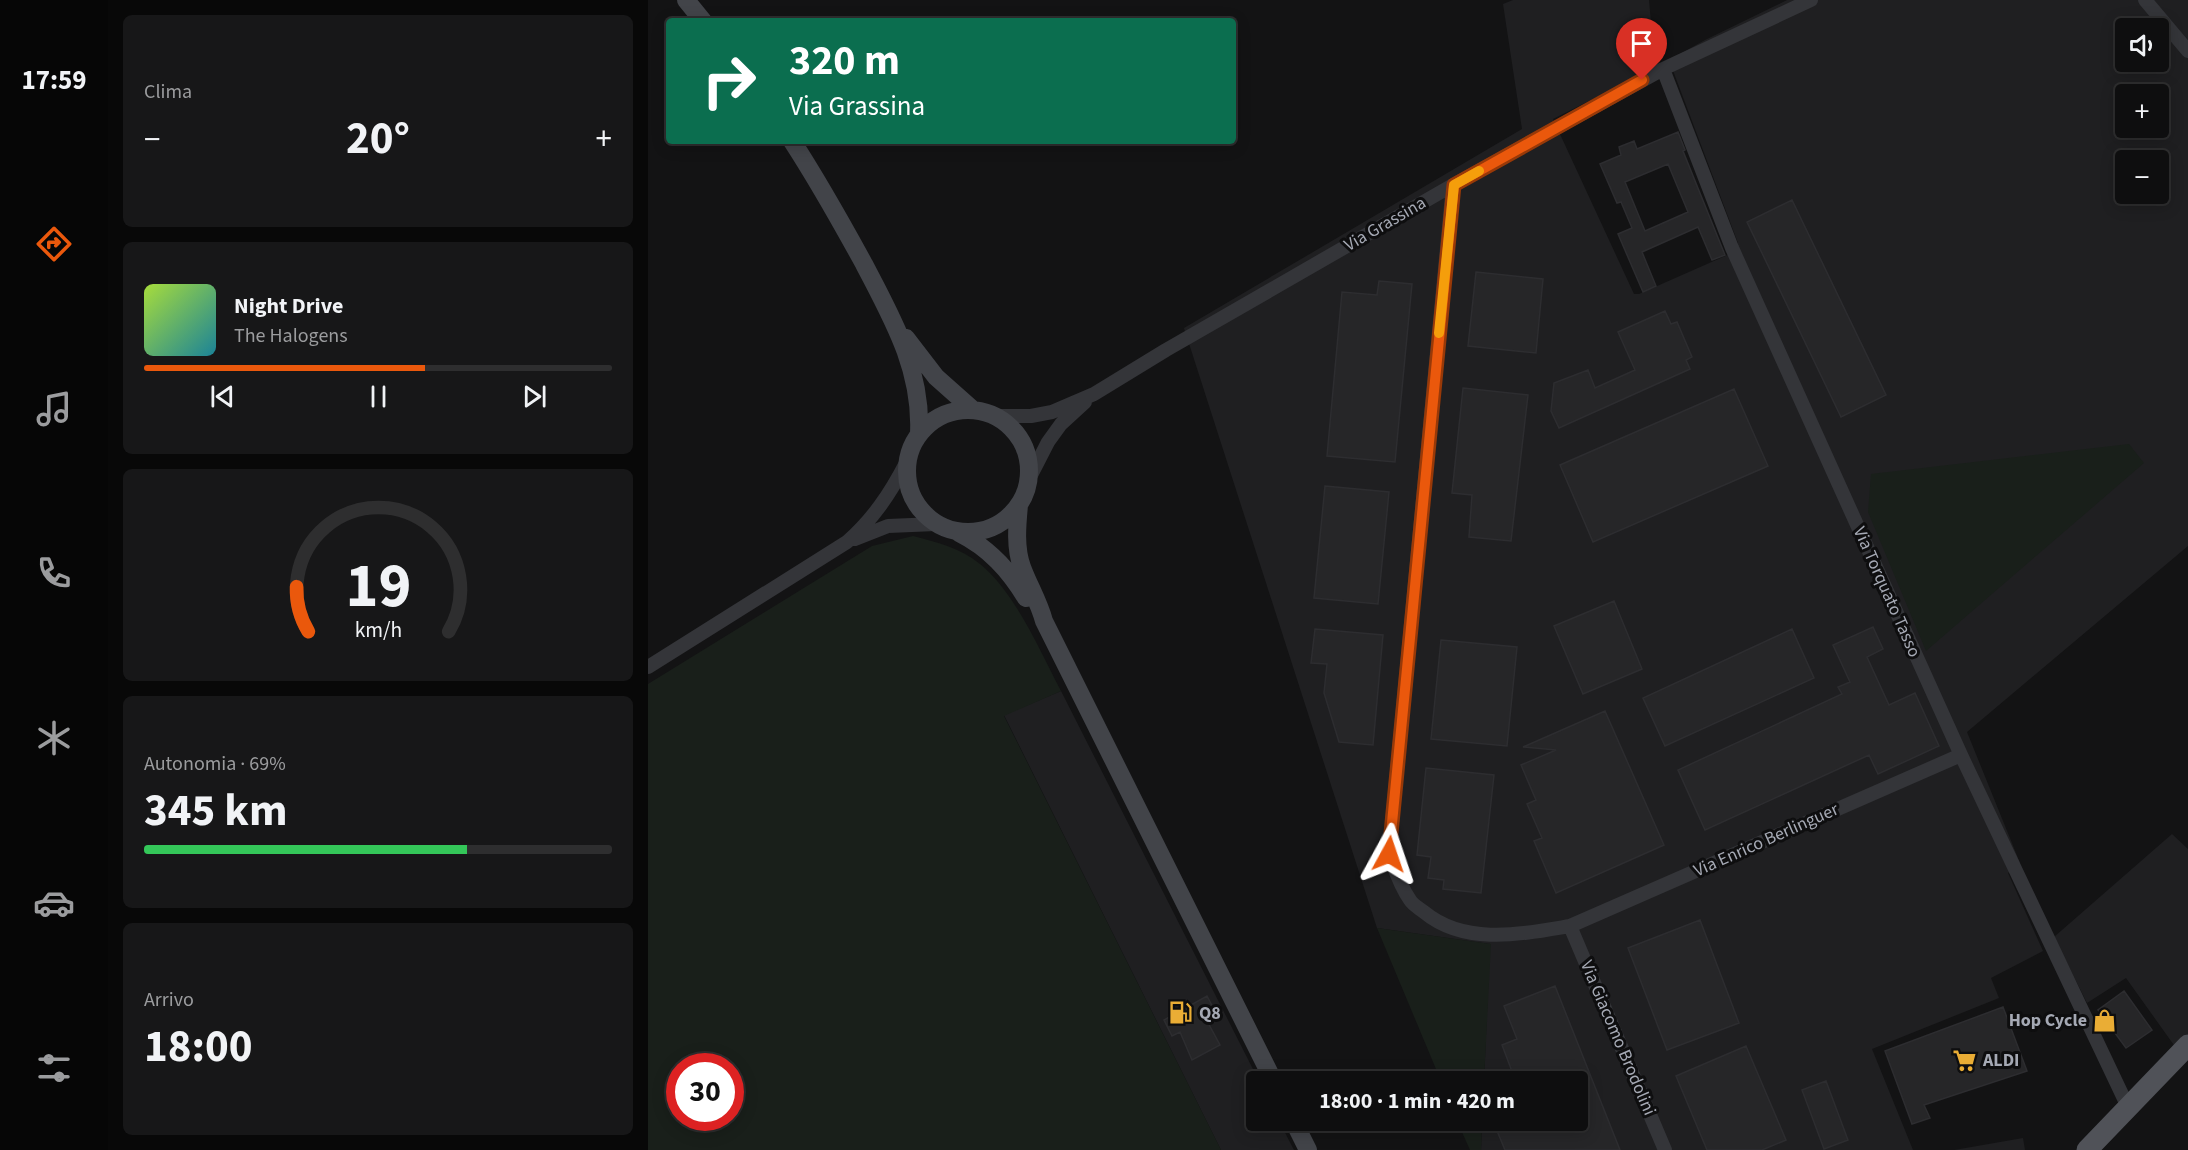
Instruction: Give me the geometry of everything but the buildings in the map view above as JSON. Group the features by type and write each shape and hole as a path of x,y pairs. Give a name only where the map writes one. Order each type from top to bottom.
{"main road":[{"path":"686,0 701,18"},
{"path":"794,144 820,184 900,332 915,383 920,416 919,433"},
{"path":"900,332 909,340 936,377 972,409"},
{"path":"956,531 975,532 988,529 1006,519 1019,506 1029,479 1027,453 1013,429 997,416 972,409 951,411 932,420 912,443 906,463 906,477 912,499 936,524 974,540 1002,564 1044,621"},
{"path":"1019,506 1017,536 1021,565 1040,606 1044,621 1269,1071"},
{"path":"2087,1150 2188,1045"},
{"path":"1298,1131 1308,1150"}],"street":[{"name":"Via Grassina","path":"997,416 1031,416 1052,412 1094,394 1166,350 1454,185 1663,69 1811,0"},
{"path":"2145,0 2188,51"},
{"name":"Via Torquato Tasso","path":"1663,69 1732,248 1961,755 2128,1107"},
{"name":"Via Enrico Berlinguer","path":"1454,185 1389,854 1399,881 1411,902 1447,927 1491,936 1570,926 1961,755"},
{"name":"Via Grassina","path":"1029,479 1048,442 1061,424 1094,394"},
{"path":"648,667 847,542 873,518 890,494 906,463"},
{"path":"847,542 888,526 936,524"},
{"name":"Via Giacomo Brodolini","path":"1570,926 1665,1150"}],"shaded area":[{"path":"1513,0 1649,0 1655,68 1553,119 1634,294 1639,294 1732,253 1738,243 1669,60 1705,40 1787,0 2188,0 2188,546 1967,732 2020,863 2008,873 2043,951 1991,978 1999,998 1872,1049 1913,1150 1481,1150 1482,1131 1588,1131 1588,1071 1484,1071 1490,944 1377,928 1184,328 1522,129 1503,4"},
{"path":"2129,444 2144,463 1926,651 1868,512 1871,474"},
{"path":"913,536 948,546 973,558 993,576 1015,606 1061,691 1004,716 1221,1150 648,1150 648,684 872,546"},
{"path":"1061,691 1254,1071 1246,1071 1246,1131 1284,1131 1294,1150 1221,1150 1004,715"},
{"path":"2172,834 2188,849 2188,1034 2176,1048 2126,978 2087,1003 2054,937"},
{"path":"1377,928 1491,944 1485,1071 1437,1071"},
{"path":"1461,1131 1482,1131 1481,1150 1470,1150"},
{"path":"2023,1138 2025,1150 1954,1150 1960,1149"}],"slow traffic":[{"path":"1439,333 1454,185 1479,171"}],"place":[{"name":"Q8","path":"1181,1013"},
{"name":"Hop Cycle","path":"2105,1020"},
{"name":"ALDI","path":"1965,1060"}],"route":[{"path":"1389,854 1454,185 1642,80"}]}
